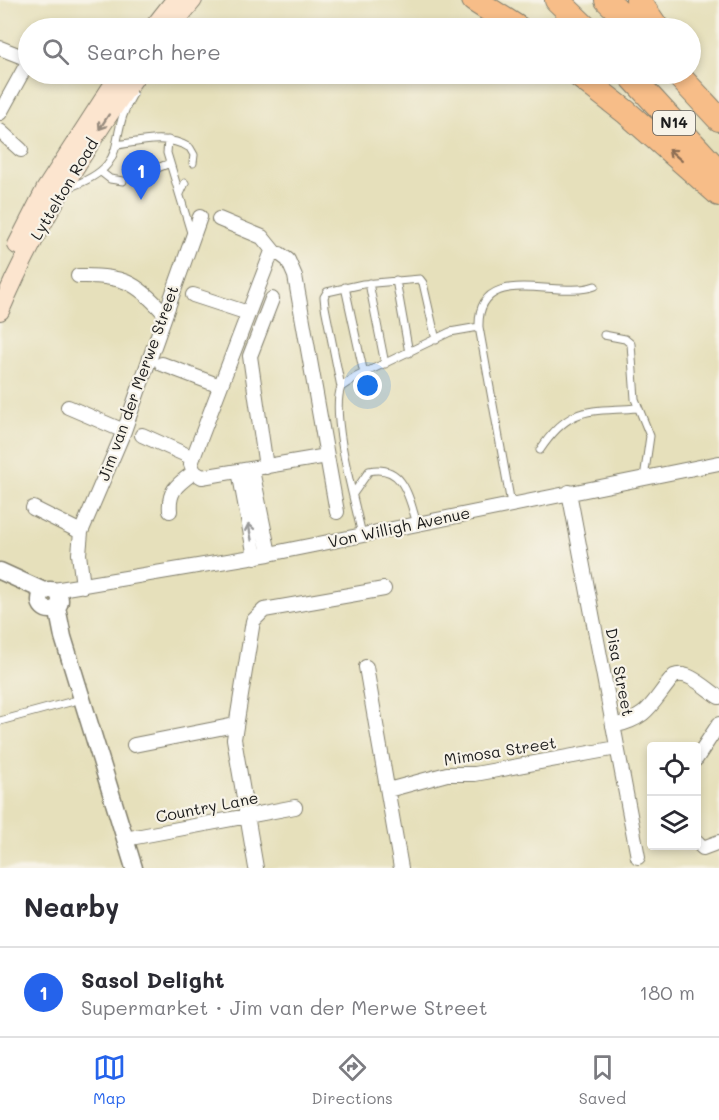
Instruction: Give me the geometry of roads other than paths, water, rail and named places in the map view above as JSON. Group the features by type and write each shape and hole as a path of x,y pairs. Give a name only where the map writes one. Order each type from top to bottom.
{"highway":[{"path":"474,0 502,18"},
{"path":"557,0 576,18"},
{"path":"607,0 626,18"},
{"path":"638,0 650,18"},
{"path":"590,84 626,112 719,194"},
{"name":"N14","path":"638,84 719,172"},
{"name":"N14","path":"686,84 719,119"},
{"path":"698,84 719,108"}],"main road":[{"path":"161,18 175,0"},
{"path":"178,18 193,0"},
{"name":"Lyttelton Road","path":"0,282 45,190 114,84"},
{"name":"Lyttelton Road","path":"0,311 29,248 61,190 130,84"}],"street":[{"path":"0,48 18,56"},
{"path":"0,113 18,80"},
{"path":"0,131 21,150"},
{"name":"Jim van der Merwe Street","path":"81,586 79,554 81,532 124,431 200,217"},
{"path":"219,219 262,237 275,253 288,260 296,276 337,512"},
{"path":"275,253 268,259 191,464 194,472 202,477 327,456"},
{"path":"78,276 104,275 123,279 144,291 164,313"},
{"path":"193,295 248,313"},
{"path":"262,556 252,469 250,356 272,299"},
{"path":"162,364 220,386"},
{"path":"68,407 124,431"},
{"path":"142,435 193,458"},
{"name":"Von Willigh Avenue","path":"50,600 81,586 262,556 569,492 719,464"},
{"path":"170,511 169,499 174,486 194,472"},
{"name":"Disa Street","path":"569,492 638,857"},
{"path":"33,508 81,532"},
{"path":"0,571 50,600 83,699 134,868"},
{"path":"0,582 50,600"},
{"path":"256,868 235,751 235,724 251,631 257,614 274,608 384,589"},
{"path":"366,667 401,868"},
{"path":"613,726 632,722 644,715 674,676 679,674 692,678 719,698"},
{"path":"134,745 235,724"},
{"path":"701,751 719,724"},
{"name":"Mimosa Street","path":"388,790 447,774 475,774 617,748"},
{"name":"Country Lane","path":"125,839 295,807"},
{"path":"701,846 704,848 719,842"}],"lane":[{"path":"61,190 92,179 101,172 118,145 124,110 139,84"},
{"path":"118,145 157,139 168,140 190,148 194,155 193,163"},
{"path":"168,140 170,163 192,237"},
{"path":"140,175 170,163"},
{"path":"101,172 110,179 123,182"},
{"path":"180,194 185,183"},
{"path":"362,535 337,402 341,387 324,297 327,292 345,287 416,278 423,283 436,340"},
{"path":"396,280 409,353"},
{"path":"369,283 385,364"},
{"path":"511,504 479,327 482,304 501,289 509,287 584,290 595,286"},
{"path":"345,287 364,374"},
{"path":"341,387 450,332 479,327"},
{"path":"604,335 625,339 631,344 632,386 637,408 650,436 644,478"},
{"path":"540,450 561,423 576,413 637,408"},
{"path":"353,494 369,471 384,469 391,472 402,483 417,524"},
{"path":"0,721 83,699"}],"place":[{"name":"Sasol Delight","path":"141,200"}]}
